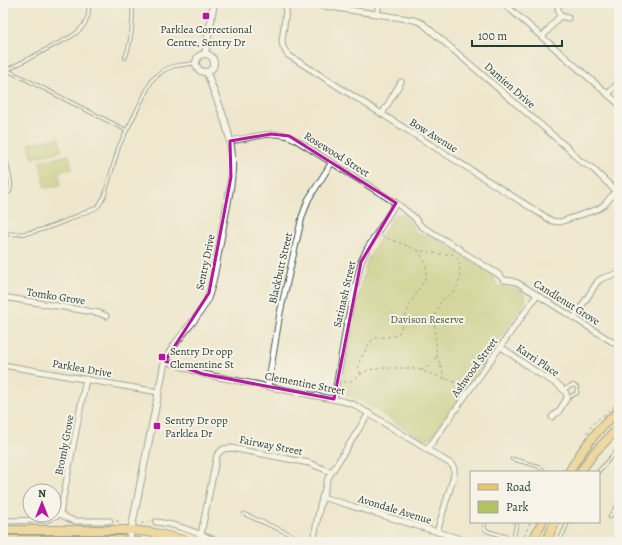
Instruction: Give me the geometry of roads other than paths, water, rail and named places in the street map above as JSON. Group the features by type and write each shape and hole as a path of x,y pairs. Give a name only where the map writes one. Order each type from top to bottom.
{"main road":[{"path":"570,471 595,434 619,411"},
{"path":"581,471 594,453 619,427"},
{"path":"532,542 542,523"},
{"path":"546,542 555,523"},
{"path":"3,530 132,530 155,533 192,542"},
{"path":"3,540 140,542"}],"street":[{"path":"205,54 214,3"},
{"name":"Bow Avenue","path":"287,3 282,36 283,46 285,50 295,59 554,222 563,222 598,209 617,192"},
{"name":"Damien Drive","path":"305,3 414,20 424,24 570,150 580,161 592,168 617,192"},
{"path":"377,14 379,3"},
{"path":"503,3 619,104"},
{"path":"558,8 560,16"},
{"path":"542,37 560,16"},
{"path":"560,16 568,18"},
{"path":"205,54 211,55 214,62 213,69 207,72 198,69 196,63 200,56 205,54"},
{"name":"Sentry Drive","path":"129,541 165,361 173,347 199,313 209,293 215,270 231,177 232,160 230,141 207,72"},
{"path":"382,114 401,82"},
{"path":"608,94 619,82"},
{"name":"Rosewood Street","path":"230,141 271,134 285,134 396,203 414,217 421,226 462,253"},
{"name":"Blackbutt Street","path":"268,386 280,313 304,212 313,192 332,162"},
{"name":"Satinash Street","path":"334,399 347,322 359,270 364,256 376,234 396,203"},
{"name":"Candlenut Grove","path":"462,253 498,274 504,280 512,281 619,346"},
{"path":"574,318 598,281 619,273"},
{"name":"Ashwood Street","path":"427,450 538,296"},
{"name":"Tomko Grove","path":"3,297 99,313 106,316"},
{"name":"Karri Place","path":"501,347 564,389 567,398 559,411 552,417"},
{"name":"Clementine Street","path":"165,361 203,374 353,404 451,464 454,470 454,475 437,532"},
{"name":"Parklea Drive","path":"3,365 158,392"},
{"name":"Bromly Grove","path":"62,504 86,379"},
{"path":"314,542 322,497 331,472 369,413"},
{"name":"Fairway Street","path":"202,534 217,455 223,449 231,448 309,463 331,472"},
{"name":"Avondale Avenue","path":"322,497 461,540"},
{"path":"62,515 75,521 110,521"},
{"path":"3,521 22,521"},
{"path":"156,522 165,523 202,534 219,542"}],"lane":[{"path":"3,72 79,31 87,20 89,13 88,3"},
{"path":"125,58 130,38 132,3"},
{"path":"3,233 13,235 30,233 96,208 100,205 104,197 116,152 148,87 164,70 174,66 196,63"},
{"path":"7,70 126,130"},
{"path":"3,146 11,183 10,191 3,197"},
{"name":"Karri Place","path":"564,389 573,385 576,385 578,389 576,395 567,398"},
{"path":"599,471 619,448"},
{"path":"512,459 538,466 544,471"},
{"path":"610,517 619,503"},
{"path":"244,514 308,542"},
{"path":"485,523 484,528 487,531 510,538 514,535 517,523"},
{"path":"559,542 568,523"}],"place":[{"name":"Parklea Correctional Centre, Sentry Dr","path":"206,16"},
{"name":"Sentry Dr opp Clementine St","path":"162,357"},
{"name":"Sentry Dr opp Parklea Dr","path":"157,426"}],"park label":[{"name":"Davison Reserve","path":"427,319"}]}
